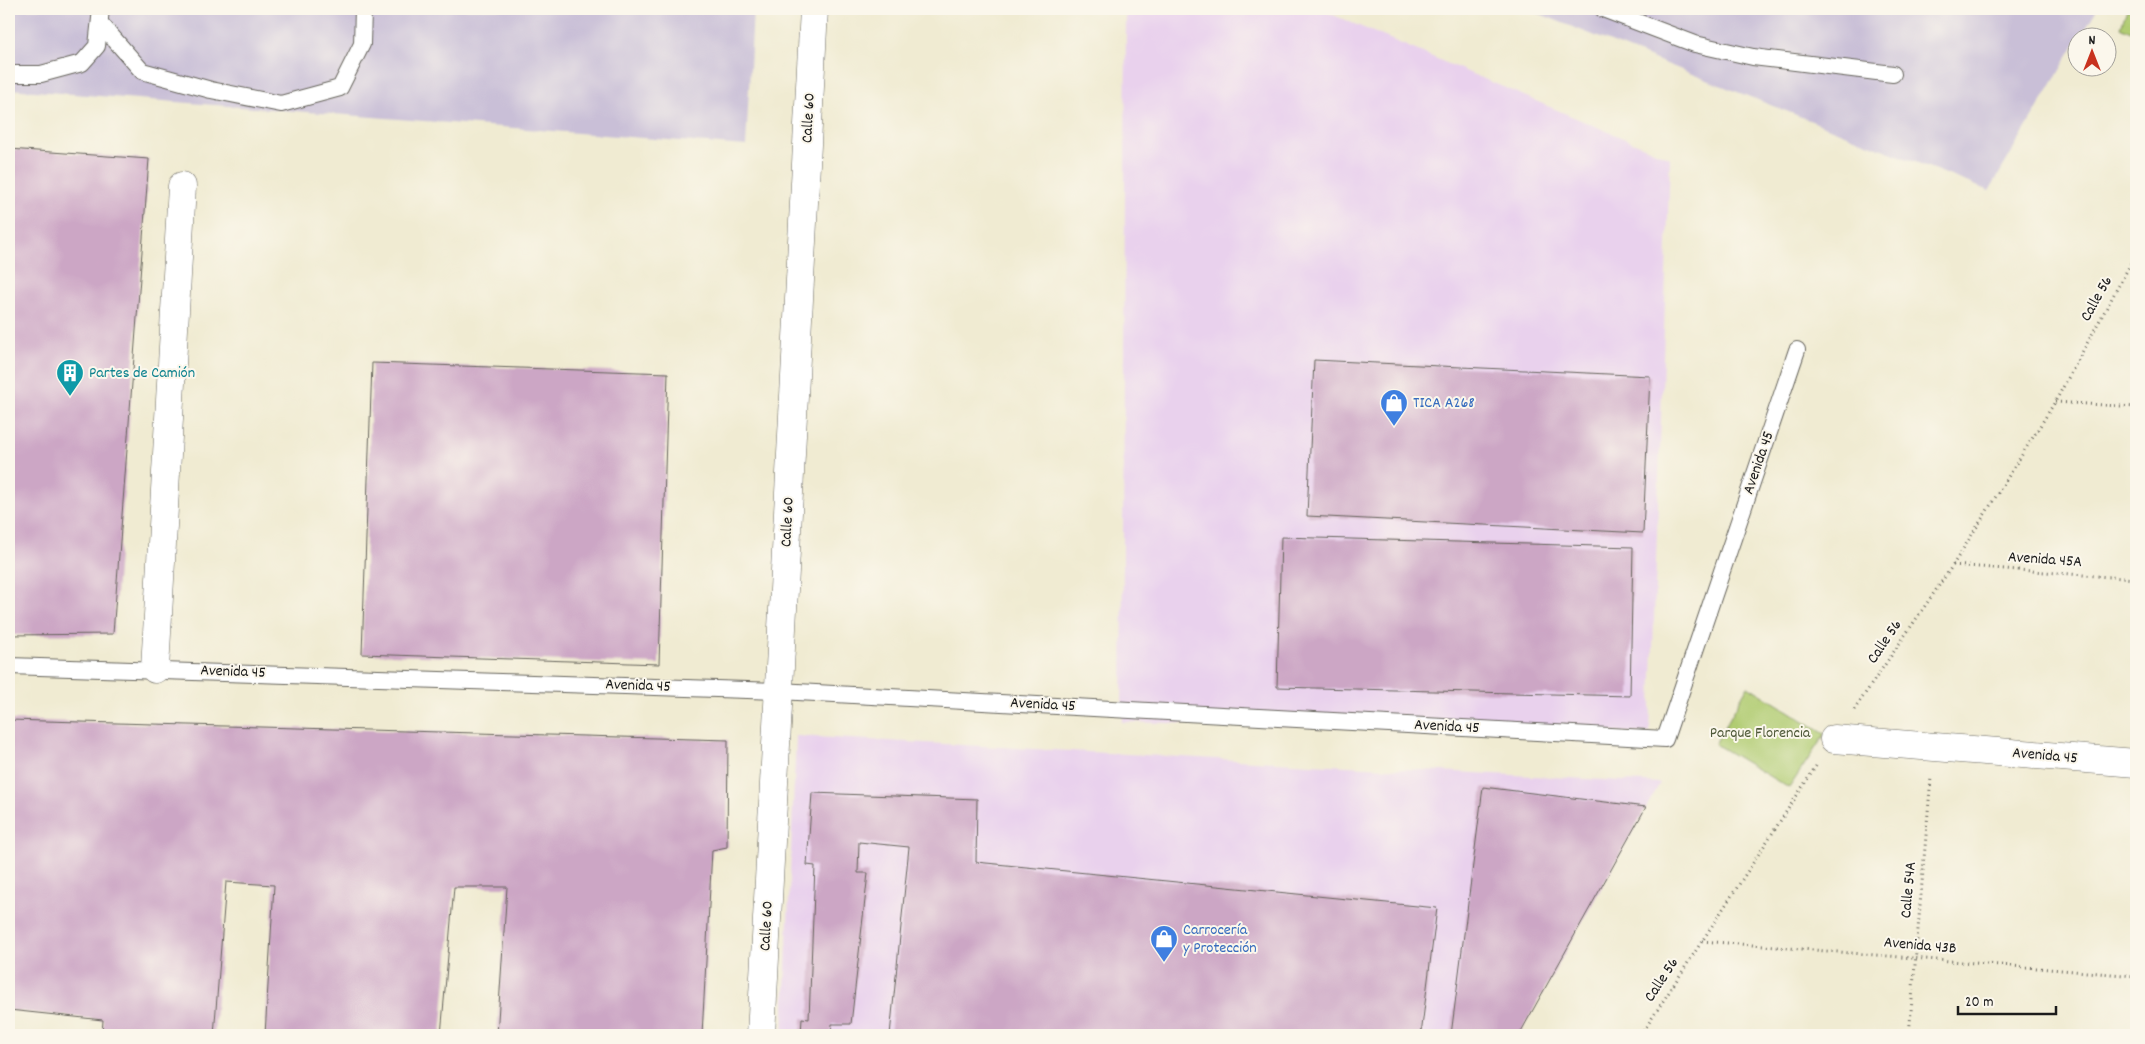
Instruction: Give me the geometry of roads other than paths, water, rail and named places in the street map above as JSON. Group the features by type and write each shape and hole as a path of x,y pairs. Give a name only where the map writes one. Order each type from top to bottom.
{"street":[{"name":"Calle 60","path":"762,1035 814,9"},
{"path":"155,669 182,186"},
{"name":"Avenida 45","path":"1834,739 2136,763"}],"lane":[{"path":"100,16 142,71 211,90 281,104 340,88 362,44 363,9"},
{"path":"1603,9 1695,44 1743,55 1893,74"},
{"path":"9,74 42,74 82,63 97,46 100,16"},
{"name":"Avenida 45","path":"9,666 155,669 779,691 1666,739 1797,350"}],"place":[{"name":"Partes de Camión","path":"70,397"},
{"name":"TICA A268","path":"1394,427"},
{"name":"Carrocería y Protección","path":"1164,963"}],"park label":[{"name":"Parque Florencia","path":"1760,733"}]}
